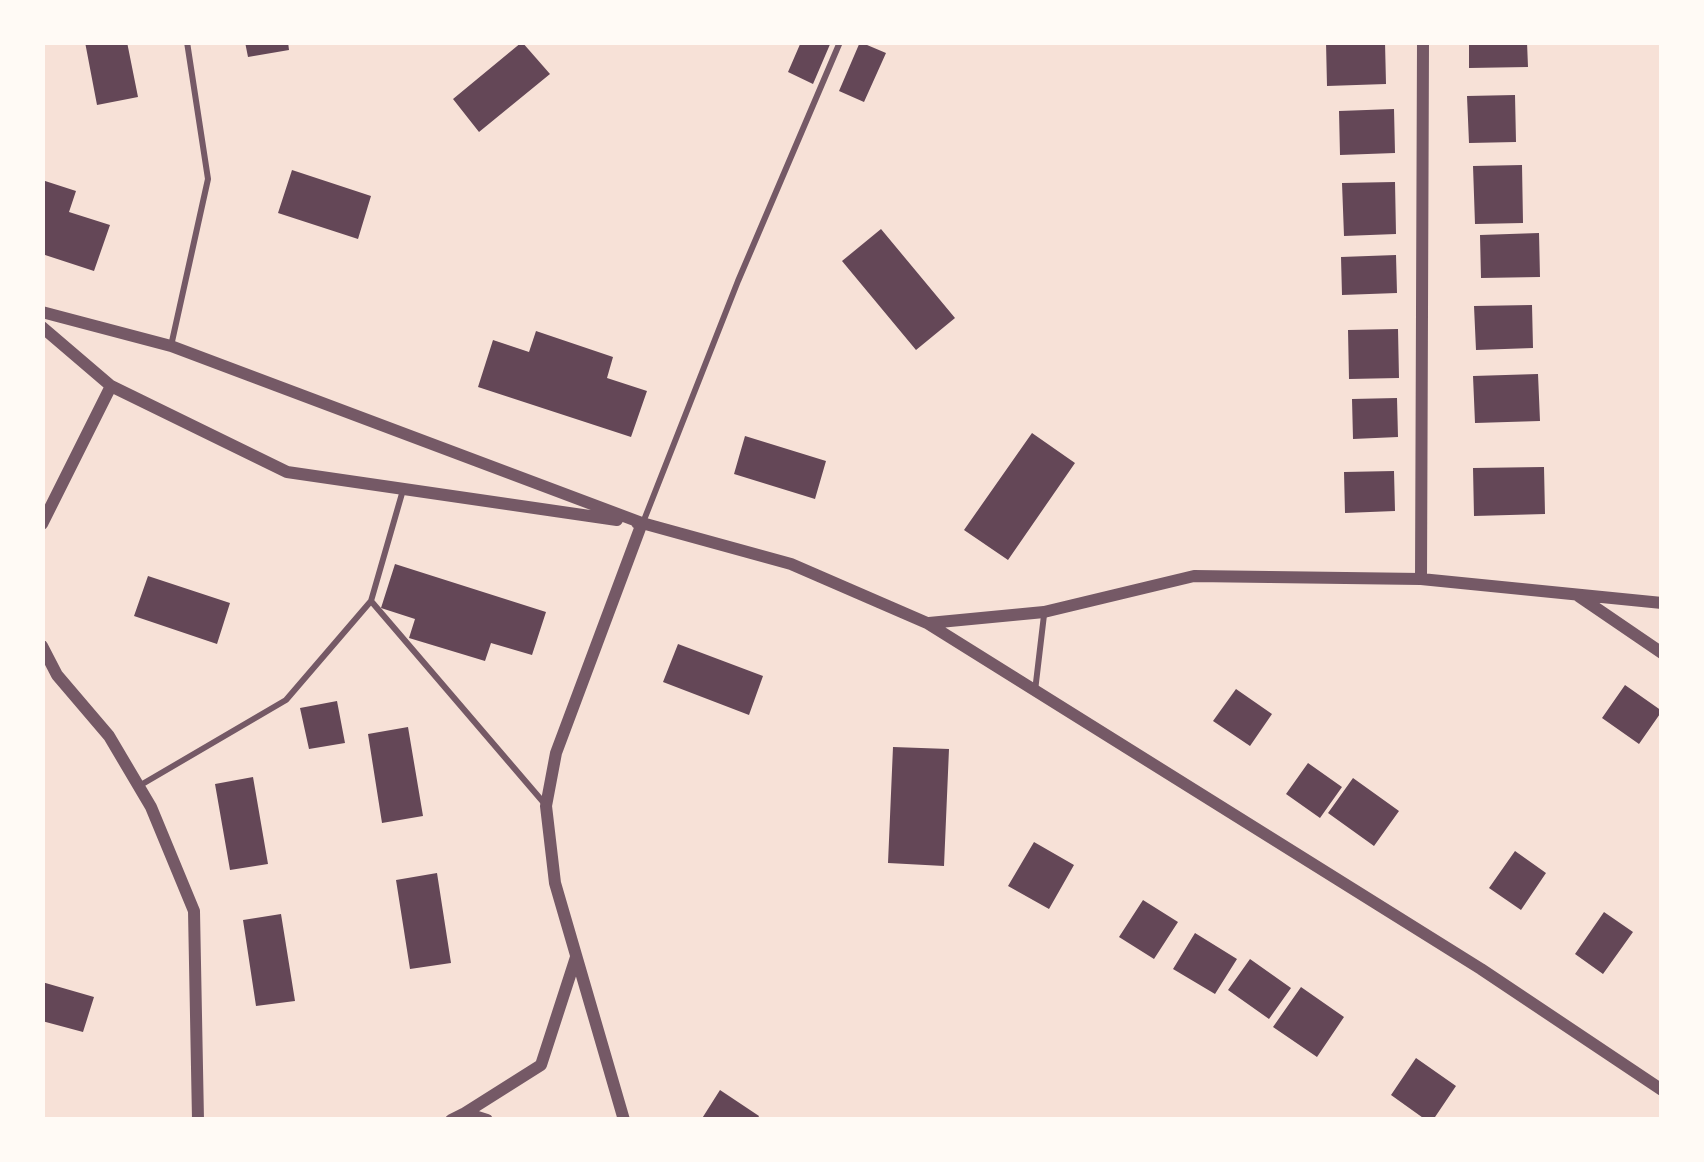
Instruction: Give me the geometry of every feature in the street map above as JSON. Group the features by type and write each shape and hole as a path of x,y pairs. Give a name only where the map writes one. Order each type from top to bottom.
{"street":[{"path":"1421,579 1423,42"},
{"path":"42,312 171,346 642,524 791,564 927,623 1480,969 1662,1090"},
{"path":"42,327 111,386 287,472 642,524"},
{"path":"42,524 111,386"},
{"path":"624,1120 555,883 545,806 556,753 642,524"},
{"path":"927,623 1044,612 1193,576 1421,579 1662,603"},
{"path":"1576,595 1662,653"},
{"path":"42,646 57,675 109,736 139,786 194,911 197,1120"},
{"path":"451,1120 541,1065 576,957"},
{"path":"465,1113 488,1120"}],"lane":[{"path":"171,346 208,178 187,42"},
{"path":"642,524 840,42"},
{"path":"139,786 286,700 370,601 404,489"},
{"path":"370,601 545,806"},
{"path":"1035,691 1044,612"}],"building":[{"path":"85,42 127,42 138,97 97,105"},
{"path":"245,42 288,42 289,50 248,57"},
{"path":"522,42 550,74 479,132 453,99"},
{"path":"801,42 831,42 813,84 788,72"},
{"path":"860,42 886,53 864,102 839,91"},
{"path":"1326,42 1385,42 1386,84 1327,86"},
{"path":"1469,42 1527,42 1528,67 1469,68"},
{"path":"1515,95 1516,142 1469,143 1467,96"},
{"path":"1394,109 1395,153 1340,155 1339,111"},
{"path":"1522,165 1523,223 1475,224 1473,166"},
{"path":"292,170 371,196 358,239 278,213"},
{"path":"42,180 76,191 69,212 110,225 94,271 42,254"},
{"path":"1395,182 1396,234 1344,236 1342,183"},
{"path":"881,229 955,318 916,350 842,261"},
{"path":"1539,233 1540,277 1481,278 1480,235"},
{"path":"1396,255 1397,293 1342,295 1341,257"},
{"path":"1532,305 1533,348 1476,350 1474,306"},
{"path":"1398,329 1399,378 1349,379 1348,330"},
{"path":"536,331 613,357 607,378 647,391 631,437 478,387 493,340 529,352"},
{"path":"1538,374 1540,421 1475,423 1473,376"},
{"path":"1397,398 1398,437 1353,439 1352,399"},
{"path":"1032,433 1075,463 1008,560 964,530"},
{"path":"745,436 826,461 815,499 734,474"},
{"path":"1544,467 1545,514 1474,516 1473,468"},
{"path":"1394,471 1395,511 1345,513 1344,472"},
{"path":"395,564 546,612 532,655 491,643 485,661 409,638 415,619 381,608"},
{"path":"148,576 230,603 217,644 134,616"},
{"path":"678,644 763,676 749,715 663,682"},
{"path":"1625,685 1662,711 1639,744 1602,718"},
{"path":"1236,689 1272,714 1250,746 1213,721"},
{"path":"337,701 345,743 309,749 300,708"},
{"path":"408,727 423,816 382,823 368,734"},
{"path":"893,747 949,749 944,866 888,863"},
{"path":"1308,763 1342,787 1320,818 1286,794"},
{"path":"253,777 268,864 230,870 215,784"},
{"path":"1353,778 1399,811 1374,846 1328,813"},
{"path":"1034,842 1074,865 1049,909 1008,886"},
{"path":"1515,851 1546,873 1521,910 1489,888"},
{"path":"437,873 451,963 410,969 396,880"},
{"path":"1143,900 1178,922 1154,959 1119,937"},
{"path":"1604,912 1633,932 1603,974 1575,954"},
{"path":"281,914 295,1001 256,1006 243,920"},
{"path":"1195,933 1237,959 1215,994 1173,969"},
{"path":"1250,959 1291,988 1269,1019 1228,990"},
{"path":"42,982 94,997 83,1032 42,1021"},
{"path":"1301,987 1344,1017 1317,1057 1273,1027"},
{"path":"1416,1058 1456,1086 1433,1120 1391,1095"},
{"path":"720,1090 759,1116 757,1120 701,1120"}]}
